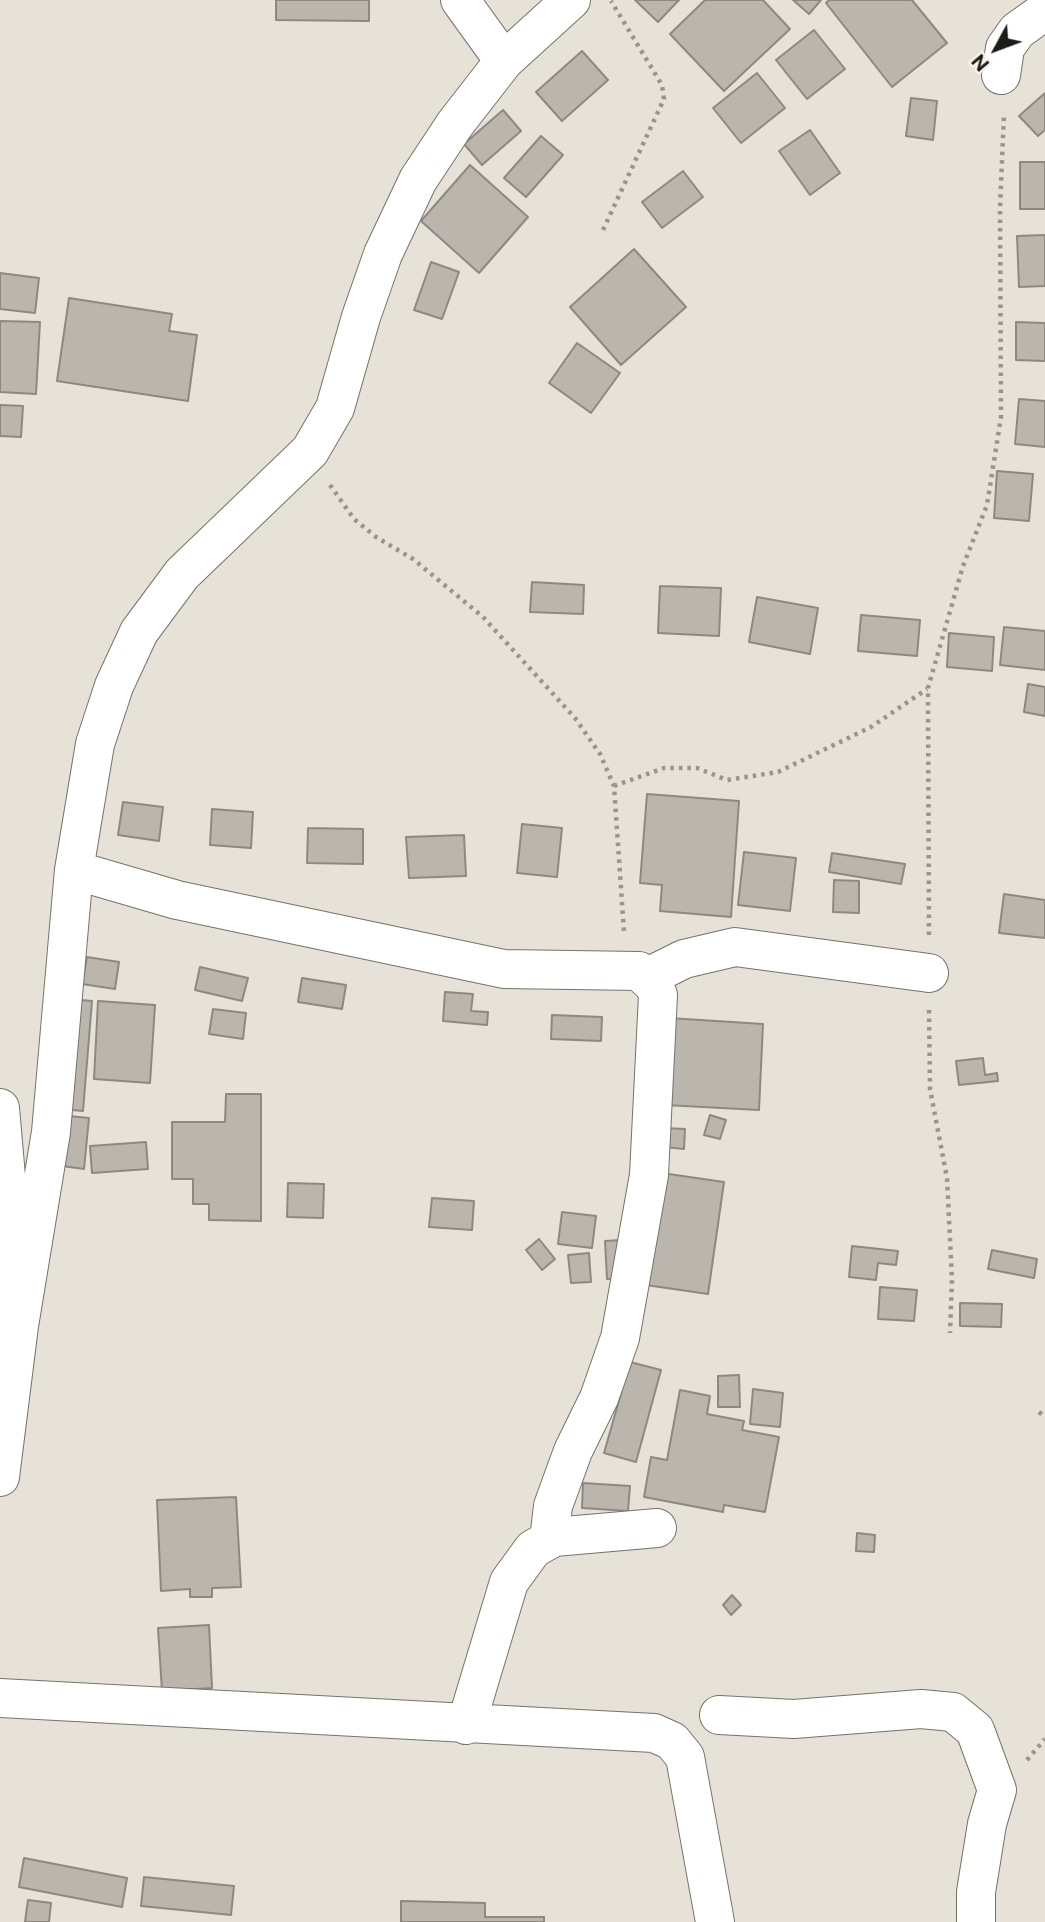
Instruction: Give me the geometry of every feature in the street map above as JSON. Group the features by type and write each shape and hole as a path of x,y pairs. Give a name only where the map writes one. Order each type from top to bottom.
{"street":[{"path":"460,0 504,61"},
{"path":"0,1477 19,1326 51,1132 74,870 94,744 114,686 139,632 182,574 310,451 335,408 360,317 383,254 418,180 455,124 504,61 571,0"},
{"path":"1001,75 1005,48 1017,31 1045,11"},
{"path":"74,870 177,900 505,969 637,974 734,947 929,973"},
{"path":"550,1539 553,1506 573,1451 599,1398 620,1338 649,1175 657,995 637,974"},
{"path":"0,1108 19,1326"},
{"path":"466,1725 509,1582 533,1549 550,1539 657,1528"},
{"path":"0,1698 654,1733 672,1741 685,1757 715,1922"},
{"path":"719,1715 794,1719 921,1709 953,1712 975,1730 996,1790 976,1892 976,1922"}],"path":[{"path":"603,230 664,99 662,85 610,0"},
{"path":"950,1333 953,1280 947,1178 930,1089 928,688 964,566 988,505 1001,417 1000,208 1005,128 1001,75"},
{"path":"310,451 354,519 376,537 414,559 483,617 575,718 600,754 614,786 637,974"},
{"path":"614,786 664,768 697,768 727,780 778,772 871,727 928,688"},
{"path":"1038,1412 1045,1417"}],"building":[{"path":"276,0 369,0 369,21 276,20"},
{"path":"635,0 679,0 658,22"},
{"path":"705,0 763,0 790,29 724,91 670,34"},
{"path":"793,0 821,0 809,14"},
{"path":"829,0 912,0 947,43 892,87 826,3"},
{"path":"814,30 845,69 807,99 776,60"},
{"path":"582,51 608,80 562,121 536,92"},
{"path":"757,73 785,108 741,143 713,108"},
{"path":"1045,93 1045,130 1038,136 1019,116"},
{"path":"911,98 937,101 933,140 906,136"},
{"path":"503,110 521,131 482,165 464,144"},
{"path":"810,130 840,173 810,195 779,151"},
{"path":"541,136 563,155 526,197 504,178"},
{"path":"1020,162 1045,162 1045,209 1020,209"},
{"path":"470,165 528,217 479,273 421,221"},
{"path":"683,171 703,197 662,228 642,202"},
{"path":"1045,235 1045,286 1019,287 1017,236"},
{"path":"634,249 686,307 621,365 570,307"},
{"path":"431,262 459,272 442,319 414,310"},
{"path":"0,273 39,278 35,313 0,309"},
{"path":"69,298 172,314 169,331 197,335 188,401 57,381"},
{"path":"0,321 40,322 36,394 0,392"},
{"path":"1016,322 1045,323 1045,361 1016,360"},
{"path":"577,343 620,373 591,413 549,383"},
{"path":"1019,399 1045,401 1045,447 1015,444"},
{"path":"0,405 23,406 21,437 0,436"},
{"path":"997,471 1033,474 1029,521 994,518"},
{"path":"532,582 584,585 583,614 530,612"},
{"path":"660,586 721,588 719,636 658,633"},
{"path":"757,597 818,608 810,654 749,642"},
{"path":"861,615 920,620 917,656 858,651"},
{"path":"1004,627 1045,631 1045,670 1000,665"},
{"path":"949,633 994,637 992,671 947,667"},
{"path":"1028,684 1045,687 1045,716 1024,712"},
{"path":"647,794 739,801 731,917 660,911 662,885 640,883"},
{"path":"123,802 163,807 159,841 118,835"},
{"path":"212,809 253,812 251,848 210,845"},
{"path":"522,824 562,828 557,877 517,873"},
{"path":"308,828 363,829 363,864 307,863"},
{"path":"464,835 466,876 409,878 406,837"},
{"path":"744,852 796,858 790,911 738,905"},
{"path":"832,853 905,864 901,884 829,872"},
{"path":"834,880 859,881 859,913 833,912"},
{"path":"1004,894 1045,900 1045,938 999,933"},
{"path":"87,957 119,962 115,989 82,984"},
{"path":"200,967 248,978 242,1001 195,990"},
{"path":"302,978 346,985 342,1009 298,1002"},
{"path":"445,992 473,994 471,1011 488,1012 487,1025 443,1021"},
{"path":"71,999 92,1001 83,1111 62,1109"},
{"path":"98,1001 155,1005 150,1083 94,1079"},
{"path":"213,1009 246,1013 243,1039 209,1034"},
{"path":"552,1015 602,1017 601,1041 551,1039"},
{"path":"669,1018 763,1024 759,1110 665,1105"},
{"path":"983,1058 985,1075 997,1073 998,1081 959,1085 956,1061"},
{"path":"226,1094 261,1094 261,1221 209,1220 209,1204 193,1204 193,1179 172,1179 172,1122 225,1122"},
{"path":"59,1115 89,1118 84,1169 55,1165"},
{"path":"710,1115 726,1120 720,1139 704,1135"},
{"path":"665,1128 685,1129 684,1149 664,1147"},
{"path":"146,1142 148,1169 92,1173 90,1146"},
{"path":"655,1172 724,1182 708,1294 639,1284"},
{"path":"288,1183 324,1184 323,1218 287,1217"},
{"path":"432,1198 474,1201 472,1230 429,1227"},
{"path":"562,1212 596,1216 592,1248 558,1244"},
{"path":"539,1239 555,1259 542,1270 526,1250"},
{"path":"620,1240 622,1278 607,1279 605,1241"},
{"path":"852,1246 898,1251 896,1265 878,1263 876,1280 849,1277"},
{"path":"992,1250 1037,1259 1034,1278 988,1269"},
{"path":"589,1253 591,1282 571,1283 568,1255"},
{"path":"880,1287 917,1290 914,1321 878,1319"},
{"path":"960,1303 1002,1304 1001,1327 960,1326"},
{"path":"630,1362 661,1370 636,1462 604,1453"},
{"path":"739,1375 740,1407 718,1407 718,1376"},
{"path":"753,1389 783,1393 780,1427 750,1424"},
{"path":"680,1390 710,1396 707,1414 744,1421 742,1430 779,1437 765,1512 724,1505 723,1512 644,1497 651,1457 667,1460"},
{"path":"583,1483 630,1486 628,1511 582,1508"},
{"path":"236,1497 241,1587 212,1588 212,1597 190,1597 190,1589 161,1591 157,1500"},
{"path":"857,1533 875,1535 874,1552 856,1551"},
{"path":"732,1595 741,1605 731,1615 723,1605"},
{"path":"209,1625 212,1688 162,1691 158,1628"},
{"path":"24,1858 127,1878 122,1907 19,1887"},
{"path":"144,1877 234,1886 231,1915 141,1906"},
{"path":"28,1900 51,1903 49,1922 25,1922"},
{"path":"401,1901 485,1903 485,1917 544,1917 544,1922 401,1922"}]}
